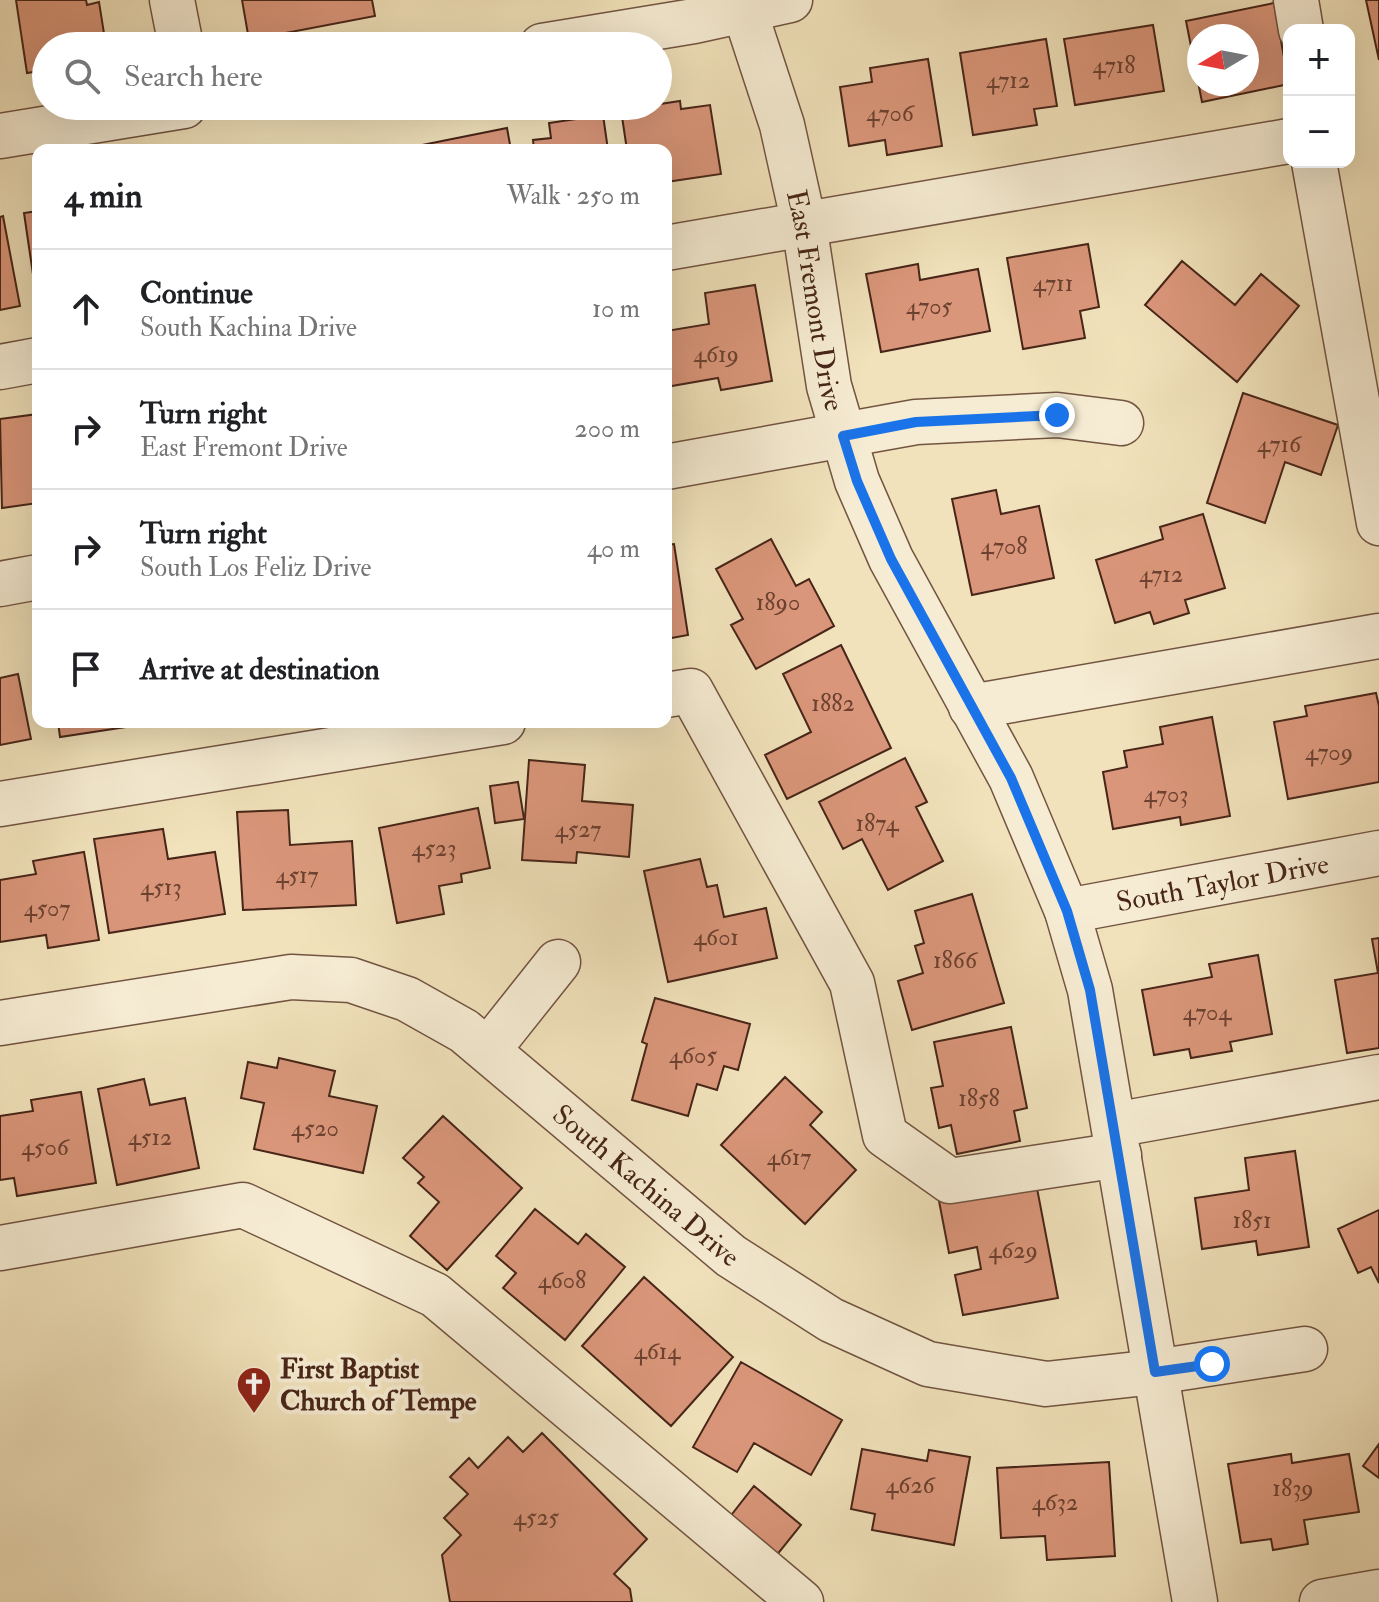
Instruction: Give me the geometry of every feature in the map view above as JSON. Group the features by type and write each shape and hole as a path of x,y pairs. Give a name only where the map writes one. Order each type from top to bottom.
{"street":[{"path":"172,0 178,32"},
{"path":"627,32 694,21 743,5 790,0"},
{"path":"1296,0 1300,24"},
{"name":"East Fremont Drive","path":"743,5 782,125 804,224 829,386 857,481 891,559 1011,778 1067,911 1090,990 1155,1372 1190,1601"},
{"path":"0,136 98,120"},
{"path":"672,247 1283,142"},
{"path":"1315,168 1379,523"},
{"path":"0,367 32,361"},
{"path":"672,466 916,422 1057,415 1121,423"},
{"path":"0,584 32,578"},
{"path":"971,707 1379,636"},
{"path":"672,694 691,691 852,983 885,1135 950,1181 1379,1077"},
{"path":"0,804 466,728"},
{"name":"South Taylor Drive","path":"1067,911 1379,853"},
{"path":"488,1050 558,962"},
{"name":"South Kachina Drive","path":"0,1023 291,977 351,980 407,999 464,1031 731,1256 831,1320 928,1364 1046,1384 1155,1372 1305,1349"},
{"path":"0,1248 243,1205 435,1295 801,1602"},
{"path":"1322,1602 1379,1592"}],"building":[{"path":"16,0 86,0 87,5 99,2 104,32 32,32 32,72 27,73"},
{"path":"242,0 372,0 375,16 291,32 248,32"},
{"path":"1366,0 1379,0 1379,60"},
{"path":"1274,3 1283,52 1283,85 1259,90 1259,24 1187,26 1186,21"},
{"path":"1153,25 1164,91 1075,105 1064,39"},
{"path":"1046,39 1057,106 1034,109 1037,125 973,135 960,53"},
{"path":"928,59 942,146 887,155 885,140 849,146 840,87 872,82 870,68"},
{"path":"1201,96 1231,96 1202,102"},
{"path":"680,101 681,109 710,105 721,174 672,181 672,144 626,144 622,120 672,120 672,102"},
{"path":"604,120 607,144 533,144 533,140 551,138 549,123"},
{"path":"507,128 510,144 427,144"},
{"path":"32,212 32,268 24,213"},
{"path":"3,216 20,306 0,310 0,217"},
{"path":"1088,244 1099,307 1080,311 1085,338 1023,349 1007,258"},
{"path":"1182,261 1235,305 1261,274 1299,306 1237,382 1145,305"},
{"path":"918,264 920,280 978,269 990,331 881,352 866,274"},
{"path":"755,285 772,381 721,390 718,378 672,386 672,330 709,324 705,293"},
{"path":"1243,393 1338,425 1321,475 1285,462 1265,523 1207,503"},
{"path":"32,415 32,504 2,508 0,419"},
{"path":"996,490 1001,514 1039,506 1054,578 972,595 952,499"},
{"path":"1203,514 1225,588 1185,600 1189,613 1154,624 1150,612 1115,623 1096,560 1163,539 1160,527"},
{"path":"771,539 796,586 809,579 834,626 756,669 731,625 743,619 716,569"},
{"path":"672,544 688,635 672,638"},
{"path":"841,645 891,748 787,799 765,755 811,732 783,674"},
{"path":"18,674 31,739 0,745 0,678"},
{"path":"1376,693 1379,706 1379,782 1288,799 1274,722 1307,716 1305,706"},
{"path":"1212,717 1230,816 1181,825 1180,817 1113,829 1103,772 1127,767 1124,751 1163,744 1160,727"},
{"path":"59,728 120,728 60,737"},
{"path":"905,758 927,802 916,807 943,861 888,890 862,839 843,849 819,802"},
{"path":"529,760 585,765 582,801 633,805 629,857 577,852 576,863 522,860"},
{"path":"518,782 524,819 495,823 490,786"},
{"path":"478,808 490,868 461,874 462,882 439,886 444,914 397,923 379,828"},
{"path":"288,810 290,845 352,841 356,905 243,910 237,812"},
{"path":"163,829 168,859 215,852 225,914 109,933 94,839"},
{"path":"84,852 99,940 48,948 46,935 0,942 0,880 36,874 33,861"},
{"path":"700,859 707,887 717,885 724,917 766,908 777,958 668,982 644,871"},
{"path":"972,894 1004,1003 912,1030 898,981 923,973 915,946 924,943 915,911"},
{"path":"1379,938 1379,1048 1347,1053 1335,980 1378,973 1372,939"},
{"path":"1258,955 1272,1034 1230,1042 1232,1051 1191,1058 1189,1049 1154,1055 1142,990 1212,977 1209,964"},
{"path":"655,998 750,1024 738,1070 724,1066 717,1090 697,1084 688,1116 632,1100 647,1044 642,1042"},
{"path":"1011,1027 1027,1108 1014,1111 1020,1141 957,1154 951,1125 939,1128 931,1088 943,1086 934,1042"},
{"path":"279,1058 335,1071 329,1096 377,1106 363,1173 254,1149 264,1103 241,1098 248,1062 277,1068"},
{"path":"785,1077 822,1112 810,1125 856,1170 805,1224 721,1145"},
{"path":"144,1079 150,1105 185,1098 199,1168 117,1185 98,1089"},
{"path":"81,1092 96,1183 17,1196 14,1178 0,1180 0,1116 33,1111 31,1100"},
{"path":"443,1116 522,1188 447,1270 410,1236 439,1202 418,1183 424,1177 403,1158"},
{"path":"1295,1151 1309,1247 1258,1255 1256,1241 1202,1249 1195,1198 1249,1190 1245,1158"},
{"path":"1036,1183 1058,1298 963,1315 955,1275 981,1269 977,1247 949,1253 939,1201"},
{"path":"535,1209 578,1244 586,1234 625,1267 565,1340 503,1288 516,1273 496,1256"},
{"path":"1379,1210 1379,1283 1371,1267 1358,1273 1338,1229"},
{"path":"644,1277 733,1357 671,1426 582,1346"},
{"path":"741,1362 842,1420 811,1475 754,1443 737,1472 693,1447"},
{"path":"542,1433 647,1539 614,1574 630,1589 632,1602 450,1602 442,1555 461,1535 444,1518 468,1494 450,1477 469,1458 478,1468 508,1437 523,1452"},
{"path":"1379,1444 1379,1478 1363,1466"},
{"path":"862,1449 927,1461 929,1450 970,1457 954,1545 872,1530 875,1514 851,1509"},
{"path":"1291,1454 1292,1463 1349,1454 1359,1512 1304,1520 1308,1544 1273,1550 1271,1539 1241,1543 1228,1464"},
{"path":"1109,1462 1115,1556 1047,1560 1045,1536 1001,1538 997,1468"},
{"path":"754,1486 801,1525 776,1556 729,1518"}],"place":[{"name":"First Baptist Church of Tempe","path":"254,1415"}],"route":[{"path":"1057,415 916,422 843,436 857,481 891,559 1011,778 1067,911 1090,990 1155,1372 1212,1364"}]}
